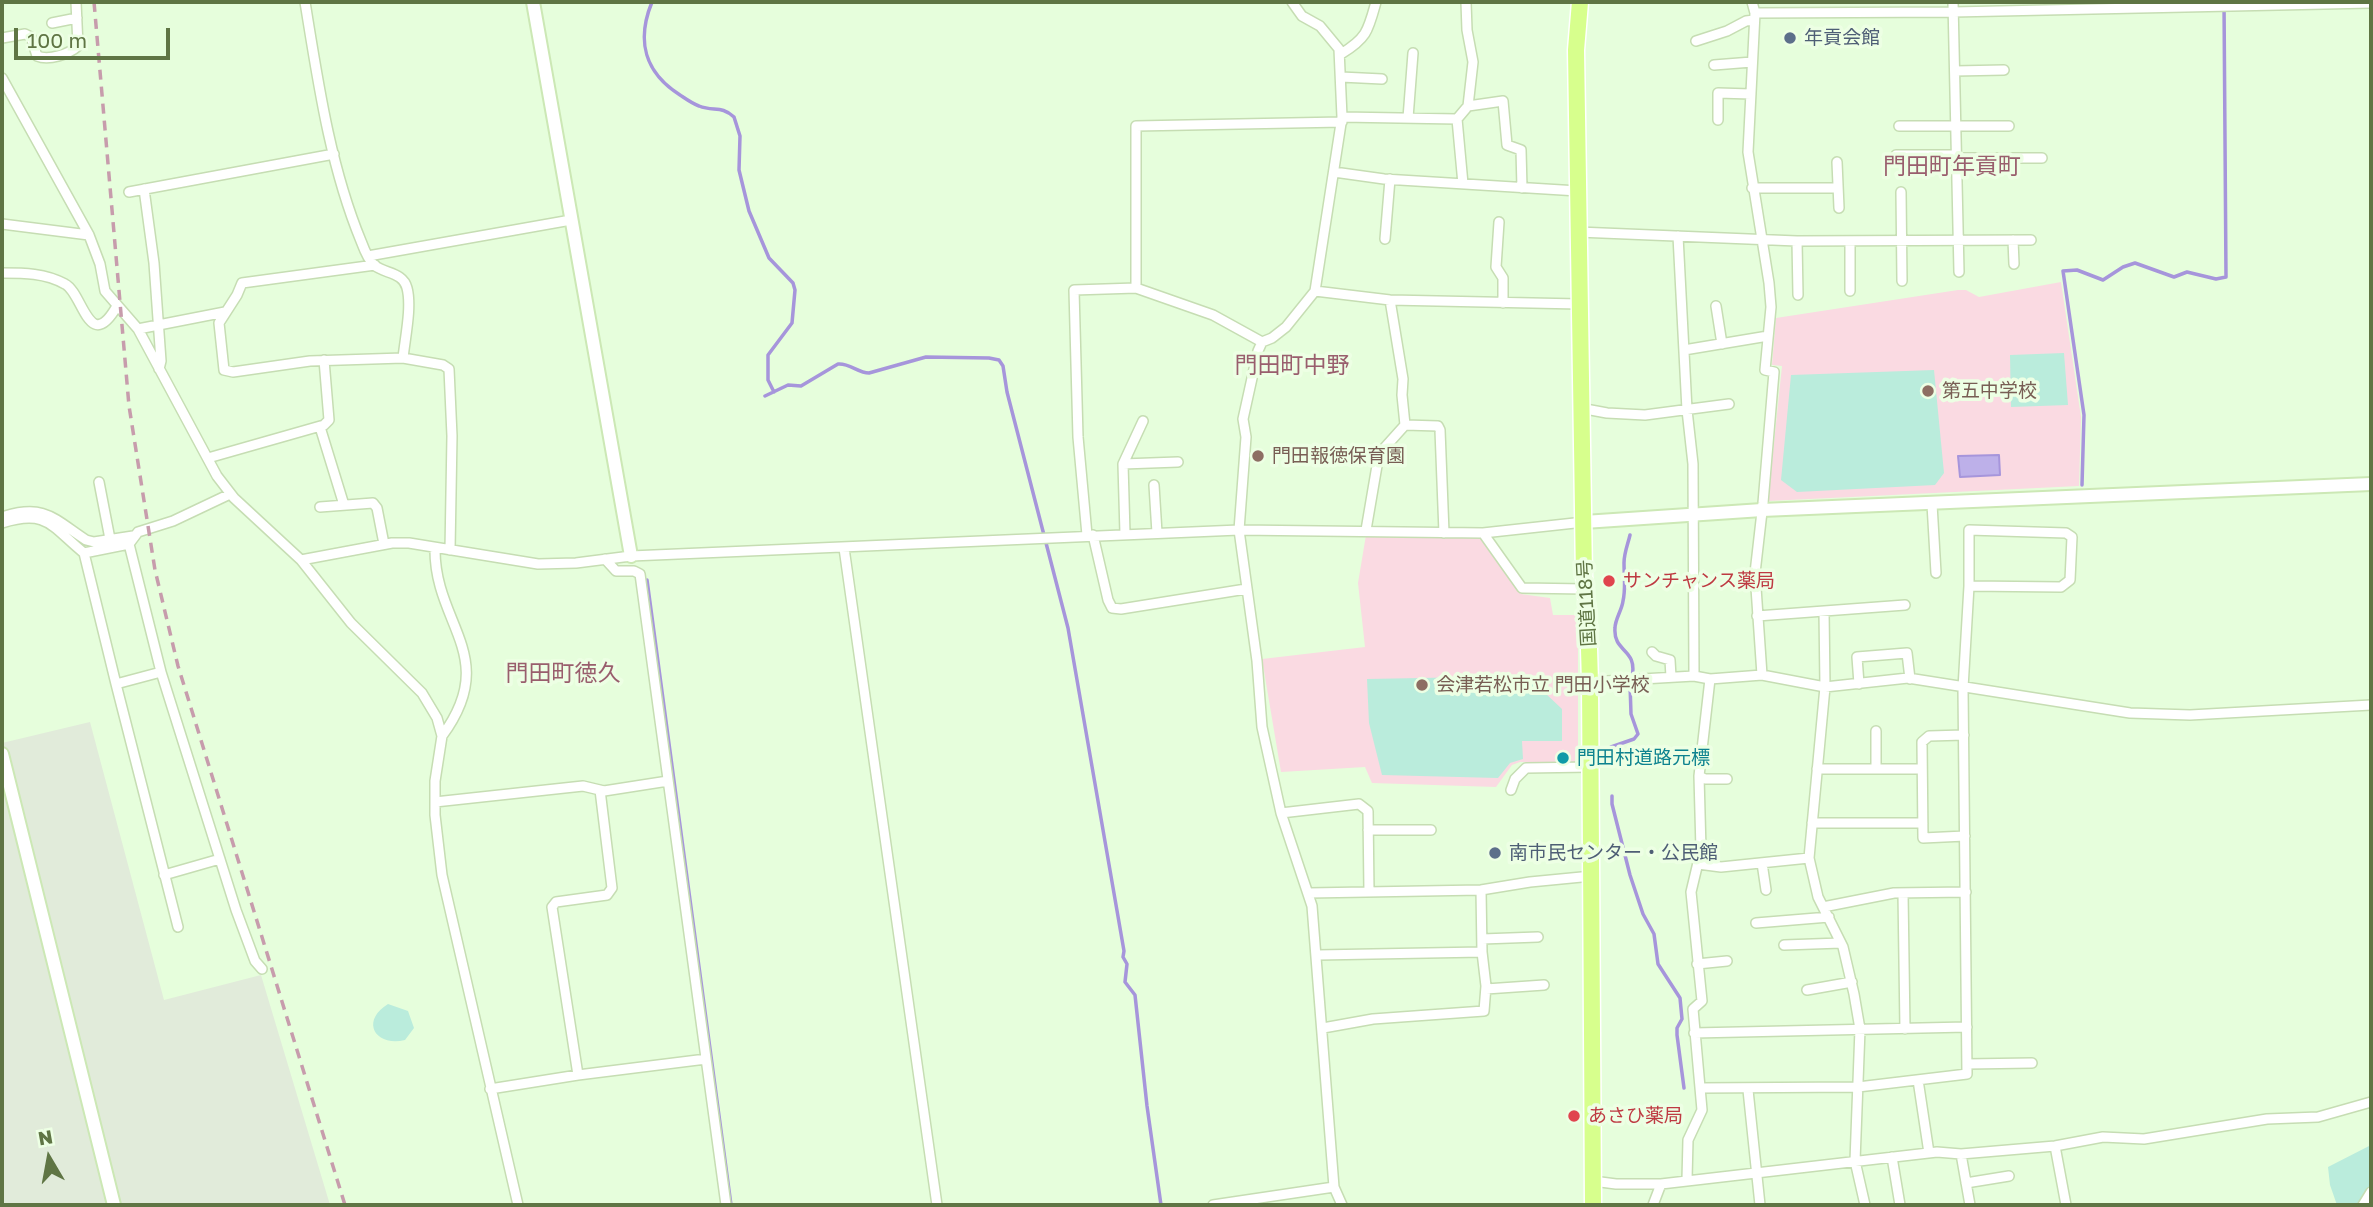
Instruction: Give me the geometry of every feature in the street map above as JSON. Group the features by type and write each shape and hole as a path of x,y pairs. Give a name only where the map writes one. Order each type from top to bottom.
{"highway":[{"name":"国道118号","path":"1580,2 1576,50 1578,304 1590,682 1593,1205"}],"street":[{"path":"2,38 25,34 31,37 37,56 44,59 71,51 78,46 76,2"},
{"path":"305,2 334,154 361,241 375,265 400,277 407,285 409,303 403,358"},
{"path":"533,2 631,556"},
{"path":"1292,2 1302,16 1320,26 1334,40 1341,54 1342,120 1315,291 1286,327 1262,342 1258,351 1243,419 1246,437 1239,530 1257,661 1261,718 1281,813 1310,893 1324,1028 1334,1187 1342,1205"},
{"path":"1341,54 1356,45 1368,30 1376,2"},
{"path":"1463,184 1457,119 1468,106 1473,62 1467,30 1466,2"},
{"path":"1752,2 1755,16 1748,152 1771,307 1765,370 1774,372 1755,573 1762,675"},
{"path":"1953,2 1959,272"},
{"path":"1696,41 1727,31 1755,16 1954,12 2132,4 2371,3"},
{"path":"52,23 77,18"},
{"path":"1408,118 1413,53"},
{"path":"1714,65 1752,62"},
{"path":"1955,71 2004,70"},
{"path":"1341,77 1382,79"},
{"path":"2,78 89,235 96,251 105,291 138,329 230,494 301,560 351,622 422,693 438,718 442,737 435,781 435,802 442,875 489,1089 518,1205"},
{"path":"1717,120 1718,93 1751,94"},
{"path":"1468,106 1503,102 1507,145 1521,150 1522,188"},
{"path":"1136,288 1136,125 1457,119"},
{"path":"1899,126 2009,126"},
{"path":"129,192 334,154"},
{"path":"1896,155 2042,158"},
{"path":"1837,162 1839,208"},
{"path":"1334,172 1390,179 1578,191"},
{"path":"1385,239 1390,179"},
{"path":"1752,188 1838,188"},
{"path":"144,189 159,325 162,361 159,369"},
{"path":"1900,192 1902,281"},
{"path":"368,256 571,220"},
{"path":"1499,222 1496,267 1503,278 1503,303"},
{"path":"2,224 89,235"},
{"path":"1578,232 1797,241 2031,240"},
{"path":"1678,236 1693,464 1695,676"},
{"path":"2013,240 2014,264"},
{"path":"1797,241 1798,295"},
{"path":"1850,241 1850,291"},
{"path":"375,265 242,284 218,328 223,370 228,372 324,360 403,358 443,365 449,369 452,436 450,550"},
{"path":"2,272 48,276 68,285 77,297 86,319 94,324 108,319 117,306"},
{"path":"1246,589 1112,608 1090,535 1078,438 1074,290 1136,288 1213,314 1262,342"},
{"path":"1315,291 1390,300 1578,304"},
{"path":"1366,530 1380,454 1405,425 1403,379 1390,300"},
{"path":"1716,306 1722,344"},
{"path":"138,329 225,312"},
{"path":"1684,349 1768,336"},
{"path":"208,458 320,427 329,420 324,360"},
{"path":"1580,408 1645,415 1729,404"},
{"path":"1125,534 1122,464 1143,421"},
{"path":"1405,425 1438,426 1440,430 1444,533"},
{"path":"320,427 344,505"},
{"path":"1122,464 1178,462"},
{"path":"99,482 110,539"},
{"path":"301,560 402,543 538,564 631,556 1239,530 1483,533 1762,510 2371,484"},
{"path":"1154,485 1157,533"},
{"path":"84,553 131,540 138,532 187,516 230,494"},
{"path":"320,507 373,503 377,508 384,544"},
{"path":"1932,504 1936,573"},
{"path":"2,517 27,511 39,512 50,515 86,540 131,540"},
{"path":"2,523 32,517 43,519 84,553 178,927"},
{"path":"1700,1088 1748,1090 1858,1087 1967,1074 1963,688 1969,586 1969,530 2066,533 2072,537 2070,580 2061,587 1969,586"},
{"path":"1483,533 1522,588 1585,589"},
{"path":"131,540 161,672 254,961 261,969"},
{"path":"435,548 439,578 467,662 467,682 462,701 442,737"},
{"path":"844,548 937,1205"},
{"path":"606,559 616,571 634,571 640,574 726,1205"},
{"path":"1757,615 1905,605"},
{"path":"1824,611 1825,687 1809,858 1813,881 1841,943 1852,982 1860,1029 1855,1161 1864,1205"},
{"path":"1652,652 1670,660 1671,677"},
{"path":"1859,684 1857,657 1907,653 1910,679"},
{"path":"116,684 161,672"},
{"path":"1590,682 1762,675 1825,687 1910,679 2130,713 2190,715 2371,705"},
{"path":"1687,1180 1688,1140 1702,1110 1693,1009 1702,1001 1690,892 1701,850 1699,776 1710,679"},
{"path":"1876,731 1876,769"},
{"path":"1964,736 1924,738 1922,769 1923,838 1965,836"},
{"path":"2,754 114,1205"},
{"path":"1511,790 1515,779 1526,768 1590,767"},
{"path":"1817,769 1922,769"},
{"path":"1699,776 1705,779 1727,779"},
{"path":"435,802 583,786 600,790 668,782"},
{"path":"578,1075 552,907 556,902 607,895 612,888 600,790"},
{"path":"1281,813 1359,804 1368,811 1369,892"},
{"path":"1812,823 1923,823"},
{"path":"1368,830 1431,830"},
{"path":"1698,864 1721,867 1809,858"},
{"path":"164,875 220,859"},
{"path":"1762,863 1766,890"},
{"path":"1310,893 1481,890 1530,881 1592,876"},
{"path":"1324,1028 1373,1019 1484,1011 1486,989 1482,952 1481,890"},
{"path":"1823,907 1894,893 1966,892"},
{"path":"1903,893 1905,1029"},
{"path":"1756,923 1829,918"},
{"path":"1482,940 1538,937"},
{"path":"1784,945 1841,943"},
{"path":"1318,955 1482,952"},
{"path":"1697,964 1727,961"},
{"path":"1807,990 1852,982"},
{"path":"1486,989 1544,985"},
{"path":"1694,1033 1967,1027"},
{"path":"489,1089 706,1059"},
{"path":"1967,1064 2032,1063"},
{"path":"1918,1080 1929,1153"},
{"path":"1748,1090 1760,1205"},
{"path":"1592,1181 1661,1184 1929,1153 1961,1154 2055,1146 2103,1137 2144,1139 2267,1119 2318,1117 2371,1102"},
{"path":"2055,1146 2066,1205"},
{"path":"1961,1154 1970,1205"},
{"path":"1892,1157 1900,1205"},
{"path":"1966,1183 2009,1175"},
{"path":"1653,1205 1661,1184"},
{"path":"1213,1205 1334,1187"},
{"path":"2363,1205 2371,1192"}],"shaded area":[{"name":"第五中学校","path":"2061,282 2081,417 2079,486 1768,501 1782,366 1772,365 1776,318 1958,290 1966,290 1979,297"},
{"path":"2064,353 2068,405 2011,407 2010,355"},
{"path":"1934,370 1944,473 1935,485 1797,492 1781,480 1791,375"},
{"path":"1999,455 2000,475 1960,477 1958,456"},
{"name":"会津若松市立 門田小学校","path":"1366,535 1483,538 1521,594 1550,598 1553,615 1578,615 1578,762 1520,762 1512,765 1496,787 1372,783 1365,767 1281,772 1262,659 1365,647 1358,583"},
{"path":"1527,676 1562,709 1562,741 1522,741 1523,759 1510,763 1498,778 1382,775 1369,723 1367,679"},
{"path":"90,722 164,1000 261,975 330,1205 2,1205 2,743"},
{"path":"388,1004 408,1011 414,1028 405,1040 386,1040 375,1031 375,1018"},
{"path":"2371,1145 2371,1187 2360,1205 2337,1205 2330,1185 2328,1167"}],"waterway":[{"path":"652,2 645,30 647,55 652,66 668,86 690,101 704,108 725,111 734,117 740,136 739,170 749,211 769,258 793,283 795,290 792,323 768,355 768,380 774,392"},
{"path":"2082,485 2084,415 2063,271 2077,270 2103,280 2135,263 2174,277 2187,272 2216,279 2226,277 2224,2"},
{"path":"765,396 788,385 801,386 838,364 869,373 926,357 989,358 999,360 1003,366 1007,392 1068,628 1123,957 1127,964 1125,982 1135,995 1161,1205"},
{"path":"1630,535 1624,559 1624,596 1616,621 1615,636 1632,661 1632,677"},
{"path":"647,580 731,1205"},
{"path":"1610,760 1611,747 1634,739 1638,734 1631,714 1630,684"},
{"path":"1612,796 1630,875 1643,914 1654,934 1658,964 1680,998 1682,1019 1677,1035 1684,1088"}],"railway":[{"path":"94,2 129,406 155,570 178,666 345,1205"}],"place":[{"name":"年貢会館","path":"1790,38"},
{"name":"第五中学校","path":"1928,391"},
{"name":"門田報徳保育園","path":"1258,456"},
{"name":"サンチャンス薬局","path":"1609,581"},
{"name":"会津若松市立 門田小学校","path":"1422,685"},
{"name":"門田村道路元標","path":"1563,758"},
{"name":"南市民センター・公民館","path":"1495,853"},
{"name":"あさひ薬局","path":"1574,1116"}],"district":[{"name":"門田町年貢町","path":"1952,167"},
{"name":"門田町中野","path":"1292,366"},
{"name":"門田町徳久","path":"563,674"}]}
